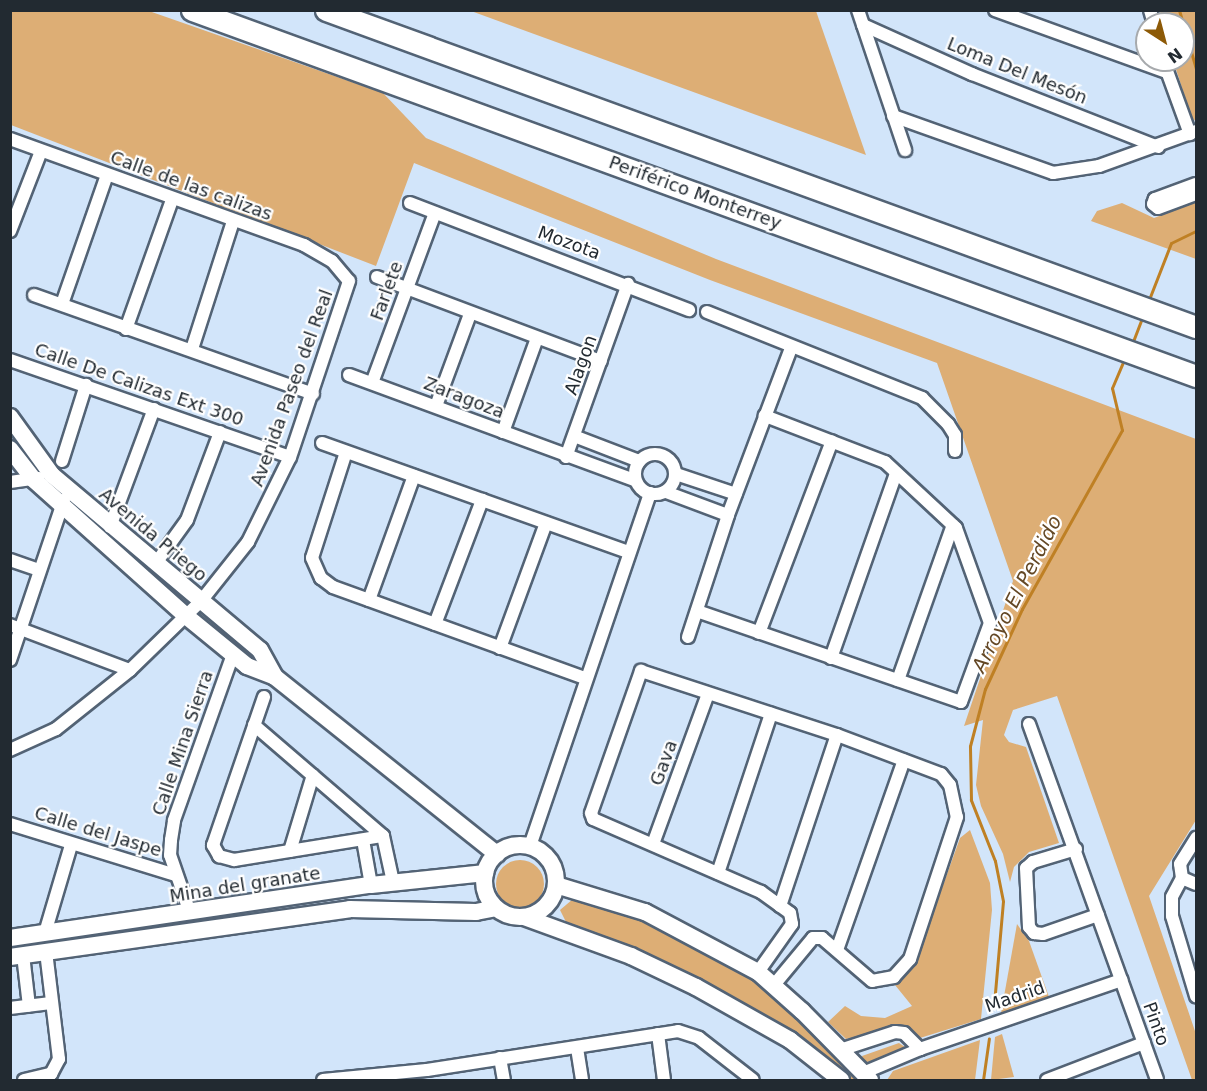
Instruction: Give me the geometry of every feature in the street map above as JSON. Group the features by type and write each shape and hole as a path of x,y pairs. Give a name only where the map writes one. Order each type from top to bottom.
{"highway":[{"name":"Periférico Monterrey","path":"192,10 1197,376"},
{"path":"326,10 1197,327"}],"street":[{"path":"858,10 905,150"},
{"path":"995,10 1135,56"},
{"name":"Loma Del Mesón","path":"863,25 972,74 1158,147"},
{"path":"893,116 1053,172 1079,171 1158,147 1193,133 1168,72"},
{"name":"Calle de las calizas","path":"10,139 319,252 349,281"},
{"path":"10,231 41,151"},
{"path":"62,304 107,175"},
{"path":"1197,184 1155,199 1154,204 1158,208 1197,194"},
{"path":"126,328 172,200"},
{"name":"Mozota","path":"410,203 628,284 689,310"},
{"name":"Farlete","path":"372,383 435,213"},
{"path":"192,350 233,221"},
{"path":"376,277 601,362"},
{"name":"Avenida Paseo del Real","path":"10,750 56,729 130,670 201,601 264,516 290,457 313,394 349,281"},
{"name":"Alagon","path":"566,457 628,284"},
{"path":"34,295 313,394"},
{"path":"707,312 791,348 922,398 948,424 955,435 955,451"},
{"path":"436,406 470,314"},
{"path":"503,432 537,338"},
{"path":"688,637 728,515 791,348"},
{"name":"Calle De Calizas Ext 300","path":"10,360 290,457"},
{"name":"Zaragoza","path":"349,375 566,457 635,480"},
{"path":"63,460 86,385"},
{"path":"110,527 154,409"},
{"path":"697,611 961,702 990,623 953,525 885,462 765,416"},
{"name":"Avenida Priego","path":"10,417 52,475 65,499 186,616 253,670 275,677 497,854"},
{"path":"156,562 188,520 220,432"},
{"path":"574,436 639,461"},
{"path":"759,633 832,441"},
{"path":"322,443 628,552"},
{"name":"Avenida Priego","path":"10,449 34,480 110,527 156,562 265,654 275,677"},
{"path":"346,452 312,558 315,572 333,587 585,678"},
{"path":"650,494 635,480 639,461 651,454 665,456 676,474 736,494"},
{"path":"831,658 896,473"},
{"path":"666,492 676,474"},
{"path":"10,482 34,480 52,475"},
{"path":"369,600 414,476"},
{"path":"650,494 666,492 728,515"},
{"path":"530,846 585,678 650,494"},
{"path":"10,660 15,627 65,499"},
{"path":"435,624 482,500"},
{"path":"500,648 546,523"},
{"path":"897,680 953,525"},
{"path":"10,560 39,570"},
{"path":"15,627 130,670"},
{"name":"Calle Mina Sierra","path":"190,914 170,855 174,820 233,654"},
{"path":"758,972 792,924 790,913 718,873 600,823 591,813 636,675 641,671 837,735 941,774 954,795 957,818 927,916 910,960 894,977 872,981 822,938 813,938 774,985"},
{"name":"Gava","path":"652,844 708,694"},
{"path":"264,697 213,845 219,856 226,860 383,836"},
{"path":"718,873 771,714"},
{"name":"Pinto","path":"1029,724 1076,849 1157,1080"},
{"path":"254,725 383,836 393,882"},
{"path":"780,906 837,735"},
{"path":"837,950 904,760"},
{"path":"290,851 313,775"},
{"name":"Calle del Jaspe","path":"10,824 71,845 176,875"},
{"path":"1197,838 1180,864 1182,878 1172,897 1172,916 1181,953 1197,996"},
{"path":"363,840 371,885"},
{"path":"45,933 71,845"},
{"path":"524,917 545,908 556,885 550,861 530,846 513,846 497,854 485,873 485,888 496,908 509,915 524,917 631,956 688,982 790,1040 841,1080"},
{"path":"1076,849 1033,862 1026,868 1029,927 1034,933 1043,934 1098,915"},
{"name":"Mina del granate","path":"10,938 190,914 371,885 485,873"},
{"path":"1182,878 1197,884"},
{"path":"556,885 645,912 758,972 867,1077"},
{"path":"29,1006 17,956 350,909 476,912 496,908"},
{"path":"165,917 169,935"},
{"path":"24,1080 43,1078 57,1068 46,952"},
{"path":"1181,953 1197,959"},
{"name":"Madrid","path":"867,1077 920,1048 1121,980"},
{"path":"10,1008 51,1003"},
{"path":"323,1080 428,1075 500,1058 658,1034 690,1032 750,1079"},
{"path":"840,1050 895,1032 904,1033 920,1048"},
{"path":"658,1034 664,1080"},
{"path":"1047,1080 1144,1043"},
{"path":"577,1048 582,1080"},
{"path":"500,1058 504,1080"}],"shaded area":[{"path":"10,11 149,11 383,93 426,138 716,259 1196,439 1196,820 1149,896 1196,1034 1196,1080 1192,1080 1057,696 1013,710 1004,735 1009,742 1026,747 1059,843 1029,852 1014,867 1010,882 1003,854 981,806 976,785 983,720 964,726 1013,581 937,363 710,280 414,163 376,266 11,125"},
{"path":"471,11 816,11 866,155"},
{"path":"1196,11 1196,122 1191,116 1177,72 1195,72 1195,12 1160,12"},
{"path":"1196,202 1196,259 1091,221 1097,211 1122,203 1154,218"},
{"path":"970,830 990,883 992,910 981,1019 920,1038 904,1026 846,1039 828,1022 845,1006 861,1016 885,1018 912,1006 895,985 915,963 960,838"},
{"path":"515,860 525,860 540,870 544,884 543,893 534,904 525,908 515,908 500,898 496,889 496,879 506,864"},
{"path":"573,899 645,920 755,978 859,1080 850,1080 840,1071 568,926 560,910"},
{"path":"1017,924 1029,941 1049,997 1001,1013"},
{"path":"1002,1034 1014,1077 991,1080 995,1037"},
{"path":"980,1040 975,1080 887,1080 893,1071"},
{"path":"899,1043 905,1047 902,1052 864,1063 862,1056"}],"waterway":[{"path":"1179,10 1196,69"},
{"name":"Arroyo El Perdido","path":"1148,302 1171,243 1196,231"},
{"name":"Arroyo El Perdido","path":"1132,344 1143,316"},
{"name":"Arroyo El Perdido","path":"994,1004 1003,901 995,861 971,800 970,746 985,689 1022,609 1122,430 1112,388 1125,358"},
{"name":"Arroyo El Perdido","path":"983,1080 989,1038"}]}
